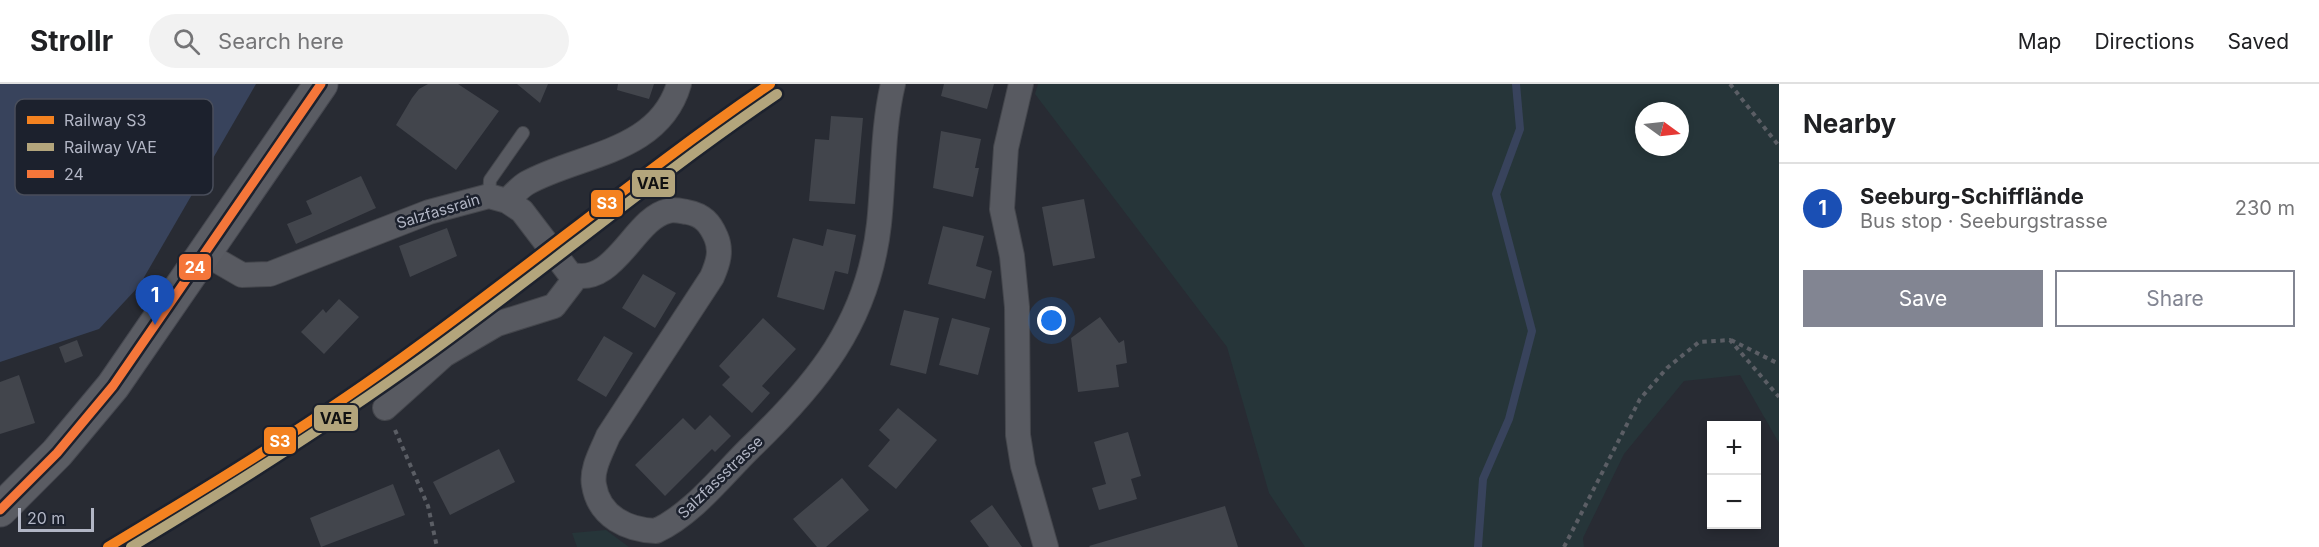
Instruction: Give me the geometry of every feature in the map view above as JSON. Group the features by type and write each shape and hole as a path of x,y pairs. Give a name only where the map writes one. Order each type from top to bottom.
{"main road":[{"path":"0,510 50,460 112,386 321,84"}],"street":[{"name":"Salzfassrain","path":"204,253 242,275 270,273 429,212 498,199 526,183 616,150 653,125 676,95 679,84"},
{"name":"Salzfassstrasse","path":"577,276 594,275 654,219 668,211 695,213 706,219 718,240 719,261 712,277 608,436 596,465 594,485 606,511 621,525 658,539 769,430 820,374 852,323 868,281 875,250 893,84"},
{"path":"1021,84 1006,148 1002,209 1012,256 1017,307 1018,435 1023,466 1046,547"},
{"path":"385,408 444,355 497,324 554,306 577,276 570,274 522,211 498,199"}],"lane":[{"path":"498,199 490,180 523,133"}],"path":[{"path":"1730,84 1779,146"},
{"path":"1564,547 1640,399 1667,368 1699,342 1730,340 1779,364"},
{"path":"1730,340 1779,397"},
{"path":"385,408 428,506 437,547"}],"shaded area":[{"path":"1038,84 1779,84 1779,443 1740,375 1684,381 1624,454 1583,538 1584,547 1305,547 1269,493 1227,347 1035,94"},
{"path":"606,530 629,547 577,547 572,533"}],"water":[{"path":"0,84 256,84 213,158 213,99 15,99 15,195 192,195 139,286 99,329 0,362"}],"building":[{"path":"428,84 458,84 499,111 456,170 396,125 419,89"},
{"path":"517,84 548,84 540,103"},
{"path":"618,84 654,84 649,99 617,90"},
{"path":"944,84 994,84 987,109 941,96"},
{"path":"831,116 863,118 855,204 809,201 815,139 829,140"},
{"path":"941,131 981,139 975,168 979,168 973,197 933,188"},
{"path":"361,176 376,208 296,244 287,224 312,214 306,201"},
{"path":"1084,199 1095,258 1053,266 1042,207"},
{"path":"943,226 984,236 976,266 992,271 985,299 928,284"},
{"path":"447,228 457,256 410,277 399,246"},
{"path":"827,229 856,235 848,274 835,271 824,310 777,297 793,238 823,246"},
{"path":"643,274 676,293 655,328 622,308"},
{"path":"339,299 359,317 324,354 301,332 323,309 326,313"},
{"path":"904,310 939,318 926,374 890,365"},
{"path":"1100,317 1119,343 1124,340 1127,363 1116,365 1119,387 1078,392 1071,338"},
{"path":"763,318 796,349 762,386 770,393 752,413 722,385 730,377 719,366"},
{"path":"952,318 990,328 978,375 939,365"},
{"path":"604,336 633,353 606,397 577,380"},
{"path":"77,340 83,356 65,363 59,347"},
{"path":"19,375 35,423 0,434 0,382"},
{"path":"898,408 937,440 896,489 868,466 890,440 879,430"},
{"path":"710,415 731,436 715,452 712,449 665,496 635,465 683,418 695,430"},
{"path":"1128,432 1141,476 1131,479 1137,499 1099,510 1092,488 1106,484 1094,442"},
{"path":"499,449 515,482 450,515 433,482"},
{"path":"842,478 869,510 826,547 817,547 793,519"},
{"path":"393,484 405,515 321,547 310,518"},
{"path":"992,505 1022,547 989,547 970,521"},
{"path":"1225,506 1238,547 1089,546"}],"waterway":[{"path":"1478,547 1483,479 1509,419 1532,331 1496,194 1520,129 1516,84"}],"rail line":[{"name":"S3","path":"108,547 265,451 380,374 680,148 770,84"},
{"name":"VAE","path":"131,547 280,455 389,382 687,158 777,94"}],"transit line":[{"name":"24","path":"0,510 57,453 113,386 321,84"}],"place":[{"name":"Seeburg-Schifflände","path":"155,325"}]}
